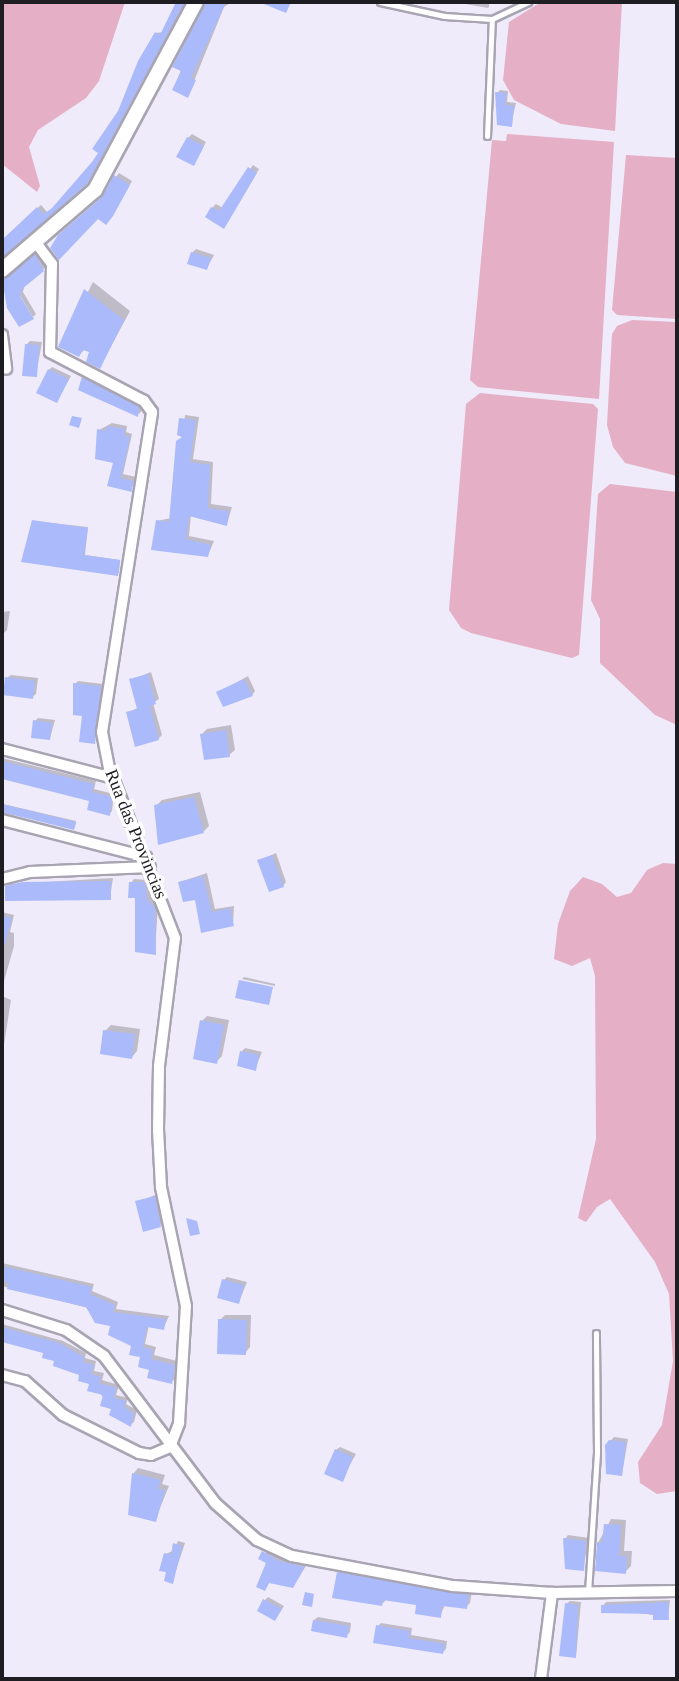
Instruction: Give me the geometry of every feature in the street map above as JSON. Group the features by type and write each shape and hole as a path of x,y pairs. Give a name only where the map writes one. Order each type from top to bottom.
{"street":[{"path":"2,270 83,204 102,179 196,2"},
{"name":"Rua das Provincias","path":"36,243 52,264 50,352 144,401 152,412 102,714 106,758 175,938 158,1104 161,1187 186,1306 182,1408 170,1447"},
{"path":"2,335 6,369"},
{"path":"2,749 113,778"},
{"path":"2,820 148,862"},
{"path":"2,878 30,872 148,862"},
{"path":"2,1310 66,1330 104,1356 123,1376 170,1447 236,1524 292,1556 453,1586 552,1593 677,1591"},
{"path":"2,1375 25,1381 56,1411 139,1453 151,1455 170,1447"},
{"path":"541,1679 552,1593"}],"lane":[{"path":"380,2 444,16 492,19 528,2"},
{"path":"488,136 492,19"},
{"path":"588,1592 597,1453 596,1333"}],"shaded area":[{"path":"2,2 125,2 99,81 86,98 38,130 29,147 40,186 37,192 2,164"},
{"path":"541,2 622,2 615,131 561,124 514,100 503,80 509,22"},
{"path":"507,134 614,142 599,399 478,387 470,380 492,140 506,141"},
{"path":"626,155 677,158 677,319 617,315 612,310"},
{"path":"632,320 677,322 677,476 625,463 613,447 607,425 612,334 617,326"},
{"path":"480,393 593,404 598,409 579,655 572,658 471,633 461,628 449,610 466,404"},
{"path":"610,484 677,492 677,725 655,715 600,663 600,619 591,600 598,494"},
{"path":"663,863 677,864 677,1491 657,1494 640,1483 638,1462 662,1425 673,1361 669,1294 655,1262 610,1199 597,1207 586,1222 578,1218 596,1139 595,976 590,958 572,966 554,959 558,924 570,891 583,877 602,884 617,897 631,893 647,870"}],"building":[{"path":"176,2 185,2 87,184 2,258 2,240 37,207 44,214 52,208 92,162 98,153 92,149 118,111 138,61 155,32 160,35"},
{"path":"206,2 226,2 191,78 196,80 188,98 172,90 181,71 172,67"},
{"path":"259,2 291,2 286,13"},
{"path":"495,92 506,93 505,105 514,106 512,127 497,125"},
{"path":"187,137 204,146 194,166 176,157"},
{"path":"248,167 257,173 224,229 205,217 211,207 219,211"},
{"path":"114,175 130,185 113,216 106,225 98,219 59,260 50,248 58,235 102,197"},
{"path":"191,252 211,258 207,270 187,264"},
{"path":"35,254 44,271 22,289 20,296 34,319 19,327 7,308 2,279"},
{"path":"84,289 124,320 100,369 86,362 89,352 83,350 79,357 58,347"},
{"path":"25,344 39,345 37,377 22,376"},
{"path":"48,369 69,379 57,403 36,393"},
{"path":"82,377 139,407 138,417 78,390"},
{"path":"72,416 82,418 79,428 69,425"},
{"path":"179,418 196,420 190,462 210,465 208,508 229,511 227,526 189,516 186,539 211,545 208,557 151,550 156,520 169,522 176,441 182,437 177,435"},
{"path":"107,426 125,429 124,435 130,437 121,478 133,481 132,492 107,486 113,463 95,459 97,429 106,431"},
{"path":"32,520 88,528 84,555 120,560 118,576 21,562"},
{"path":"148,674 156,704 150,706 159,740 135,747 126,712 137,709 129,679"},
{"path":"5,677 35,681 33,699 3,695"},
{"path":"244,679 253,696 223,707 216,692"},
{"path":"73,683 101,686 95,744 79,742 82,716 73,715"},
{"path":"33,720 52,723 50,740 31,738"},
{"path":"226,730 230,757 204,760 200,734"},
{"path":"2,761 94,784 92,792 112,797 110,816 87,810 89,801 2,779"},
{"path":"194,797 204,833 158,845 154,805"},
{"path":"2,804 76,822 74,830 2,812"},
{"path":"272,855 284,887 269,892 257,860"},
{"path":"203,876 212,912 230,908 234,926 201,933 195,900 183,902 178,882"},
{"path":"111,881 111,900 5,901 5,886 23,882"},
{"path":"129,882 145,882 147,899 155,908 156,955 135,952 135,898 128,898"},
{"path":"2,916 12,918 5,945 2,945"},
{"path":"239,980 273,987 269,1005 235,998"},
{"path":"200,1020 224,1025 217,1064 193,1059"},
{"path":"103,1030 135,1034 132,1059 100,1054"},
{"path":"240,1051 259,1055 256,1071 237,1066"},
{"path":"155,1196 161,1227 143,1232 135,1201"},
{"path":"186,1218 197,1221 200,1234 190,1236"},
{"path":"2,1266 92,1287 90,1294 115,1305 113,1312 166,1319 164,1330 147,1327 143,1347 153,1350 151,1359 175,1365 172,1384 147,1378 149,1370 138,1367 140,1357 129,1355 131,1346 108,1335 110,1326 95,1323 86,1307 7,1289 9,1283 2,1281"},
{"path":"222,1279 244,1285 239,1304 217,1298"},
{"path":"218,1319 247,1320 246,1355 217,1354"},
{"path":"2,1327 59,1343 84,1357 83,1362 94,1365 91,1374 101,1377 99,1383 116,1388 114,1398 126,1401 124,1407 134,1414 131,1427 109,1415 111,1409 100,1406 103,1395 87,1391 89,1384 78,1381 79,1375 53,1366 54,1361 42,1358 43,1353 2,1342"},
{"path":"609,1440 626,1442 622,1476 606,1474 605,1445"},
{"path":"335,1449 353,1457 343,1482 324,1474"},
{"path":"132,1473 161,1480 158,1489 165,1490 156,1522 128,1515"},
{"path":"604,1524 621,1525 619,1556 627,1556 626,1574 595,1571 597,1542 602,1543"},
{"path":"563,1538 586,1541 584,1571 565,1569"},
{"path":"173,1543 182,1546 173,1584 164,1581 166,1572 159,1571 164,1553 171,1555"},
{"path":"262,1551 279,1561 305,1567 293,1588 269,1583 265,1591 256,1587 266,1563 258,1559"},
{"path":"337,1572 469,1595 467,1609 442,1606 441,1618 415,1614 416,1605 383,1600 382,1606 332,1598"},
{"path":"305,1592 314,1594 312,1607 302,1605"},
{"path":"263,1599 282,1609 275,1621 257,1611"},
{"path":"668,1602 669,1620 653,1620 653,1614 601,1613 601,1605"},
{"path":"565,1603 578,1605 576,1658 559,1656"},
{"path":"313,1620 349,1626 347,1638 311,1631"},
{"path":"376,1625 410,1631 409,1638 445,1644 443,1654 373,1643"}]}
